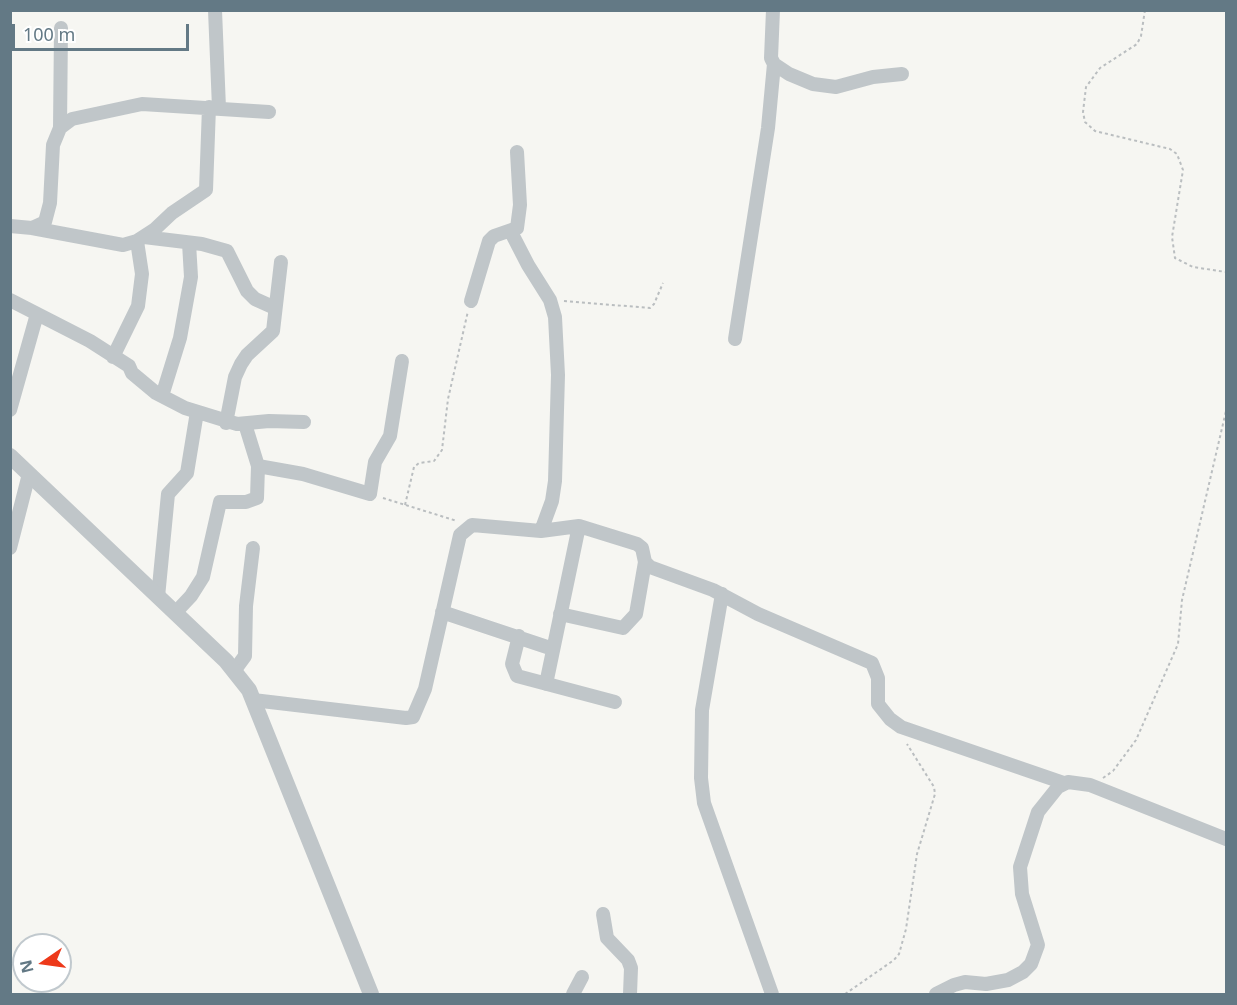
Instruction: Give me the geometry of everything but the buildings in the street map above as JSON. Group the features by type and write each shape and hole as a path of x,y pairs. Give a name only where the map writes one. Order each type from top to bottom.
{"street":[{"path":"10,226 123,244 140,239 206,190 214,108 215,10"},
{"path":"735,339 768,128 774,64 770,49 773,10"},
{"path":"32,228 45,222 48,213 51,153 60,128 61,28"},
{"path":"774,64 789,74 827,87 843,86 873,77 902,74"},
{"path":"60,128 72,118 132,106 173,104 269,112"},
{"path":"471,301 489,241 494,236 511,232 517,228 519,220 517,152"},
{"path":"511,232 550,300 555,317 558,375 555,481 552,501 541,531"},
{"path":"140,239 189,243 227,251 247,291 276,308"},
{"path":"113,357 138,306 142,274 140,239"},
{"path":"162,396 180,338 189,288 191,257 189,243"},
{"path":"226,423 235,377 247,355 273,331 281,262"},
{"path":"10,300 90,341 129,366 132,374 162,396 197,412 226,423 304,422"},
{"path":"10,410 37,314"},
{"path":"258,466 303,474 370,494 375,462 390,436 402,361"},
{"path":"158,597 168,494 187,473 197,412"},
{"path":"175,613 192,596 203,577 218,507 226,501 246,502 257,498 258,466 245,424"},
{"path":"10,456 234,671 253,700 371,994"},
{"path":"10,548 29,474"},
{"path":"253,700 413,717 425,689 460,535 472,525 541,531 579,526 642,548 645,562 636,614 623,628 560,614"},
{"path":"546,684 579,526"},
{"path":"234,671 245,656 246,606 253,548"},
{"path":"645,562 650,567 722,594 758,614 872,663 878,678 879,704 893,721 923,737 945,741 1064,783"},
{"path":"722,594 702,710 703,795 772,994"},
{"path":"442,612 553,649"},
{"path":"519,636 513,672 517,676 615,702"},
{"path":"936,994 954,984 965,982 986,984 1008,980 1023,972 1030,964 1038,945 1020,887 1020,867 1038,812 1050,794 1064,783 1076,781 1090,785 1227,840"},
{"path":"603,914 607,938 628,960 631,968 630,994"},
{"path":"573,994 582,977"}],"path":[{"path":"1145,10 1141,36 1137,44 1100,68 1086,87 1083,112 1085,122 1095,131 1170,149 1177,154 1183,170 1172,237 1175,258 1193,267 1227,272"},
{"path":"550,300 650,308 663,283"},
{"path":"405,505 414,467 419,463 434,461 442,450 448,399 471,301"},
{"path":"1090,785 1113,771 1136,740 1174,656 1178,645 1182,600 1227,411"},
{"path":"370,494 472,525"},
{"path":"844,994 887,967 899,954 906,929 917,854 934,803 934,787 893,721"}]}
